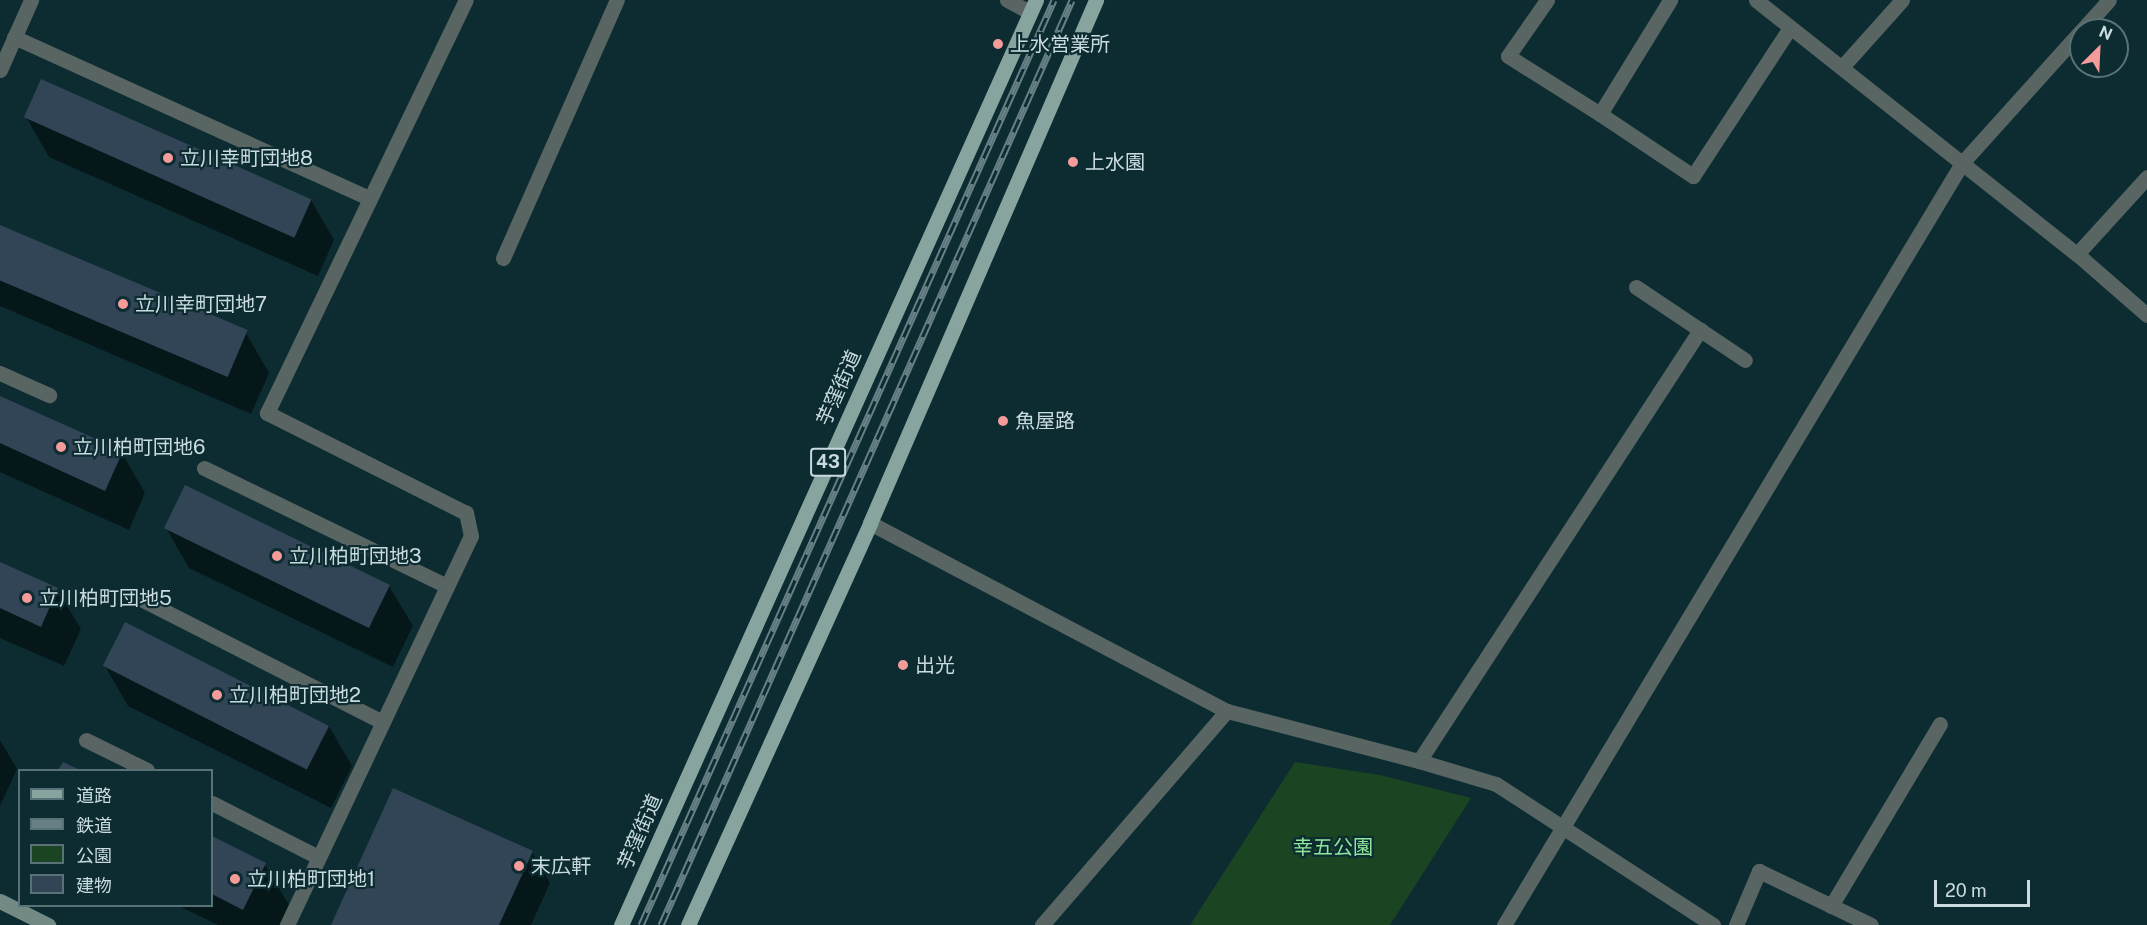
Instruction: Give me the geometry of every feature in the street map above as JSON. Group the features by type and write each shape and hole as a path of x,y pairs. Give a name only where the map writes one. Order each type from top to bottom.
{"main road":[{"path":"688,925 870,523 1096,0"},
{"name":"芋窪街道","path":"621,925 1033,6"}],"street":[{"path":"0,70 31,0"},
{"path":"287,925 471,536 466,513 267,413 466,0"},
{"path":"503,258 617,0"},
{"path":"1007,0 1033,6"},
{"path":"1547,0 1508,56 1693,176 1790,28"},
{"path":"1600,114 1670,0"},
{"path":"1756,0 2077,254 2147,315"},
{"path":"1842,67 1902,0"},
{"path":"2092,18 2109,0"},
{"path":"14,37 369,198"},
{"path":"1504,925 1962,163 2069,43"},
{"path":"2077,254 2147,177"},
{"path":"1636,287 1744,360"},
{"path":"1419,761 1700,330"},
{"path":"0,373 49,395"},
{"path":"204,468 447,586"},
{"path":"870,523 1227,711 1419,761 1496,784 1564,826 1713,925"},
{"path":"141,599 382,722"},
{"path":"1042,925 1227,711"},
{"path":"1831,906 1940,724"},
{"path":"87,740 143,769"},
{"path":"213,804 318,857"},
{"path":"1736,925 1759,871 1871,925"},
{"path":"0,901 48,925"}],"green space":[{"name":"幸五公園","path":"1295,762 1380,775 1471,798 1390,925 1190,925"}],"building":[{"name":"立川幸町団地8","path":"41,79 311,199 294,238 24,117"},
{"name":"立川幸町団地7","path":"0,225 248,330 228,377 0,280"},
{"name":"立川柏町団地6","path":"0,396 123,451 105,491 0,443"},
{"name":"立川柏町団地3","path":"185,485 390,585 369,628 164,528"},
{"name":"立川柏町団地5","path":"0,562 58,588 41,627 0,608"},
{"name":"立川柏町団地2","path":"125,622 329,726 307,770 103,666"},
{"path":"63,762 78,769 59,769"},
{"path":"393,788 533,851 499,925 331,925"},
{"name":"立川柏町団地1","path":"213,836 266,863 243,910 213,895"}],"railway":[{"path":"641,925 1054,0"},
{"path":"661,925 1072,0"}],"place":[{"name":"上水営業所","path":"998,44"},
{"name":"立川幸町団地8","path":"168,158"},
{"name":"上水園","path":"1073,162"},
{"name":"立川幸町団地7","path":"123,304"},
{"name":"魚屋路","path":"1003,421"},
{"name":"立川柏町団地6","path":"61,447"},
{"name":"立川柏町団地3","path":"277,556"},
{"name":"立川柏町団地5","path":"27,598"},
{"name":"出光","path":"903,665"},
{"name":"立川柏町団地2","path":"217,695"},
{"name":"末広軒","path":"519,866"},
{"name":"立川柏町団地1","path":"235,879"}]}
